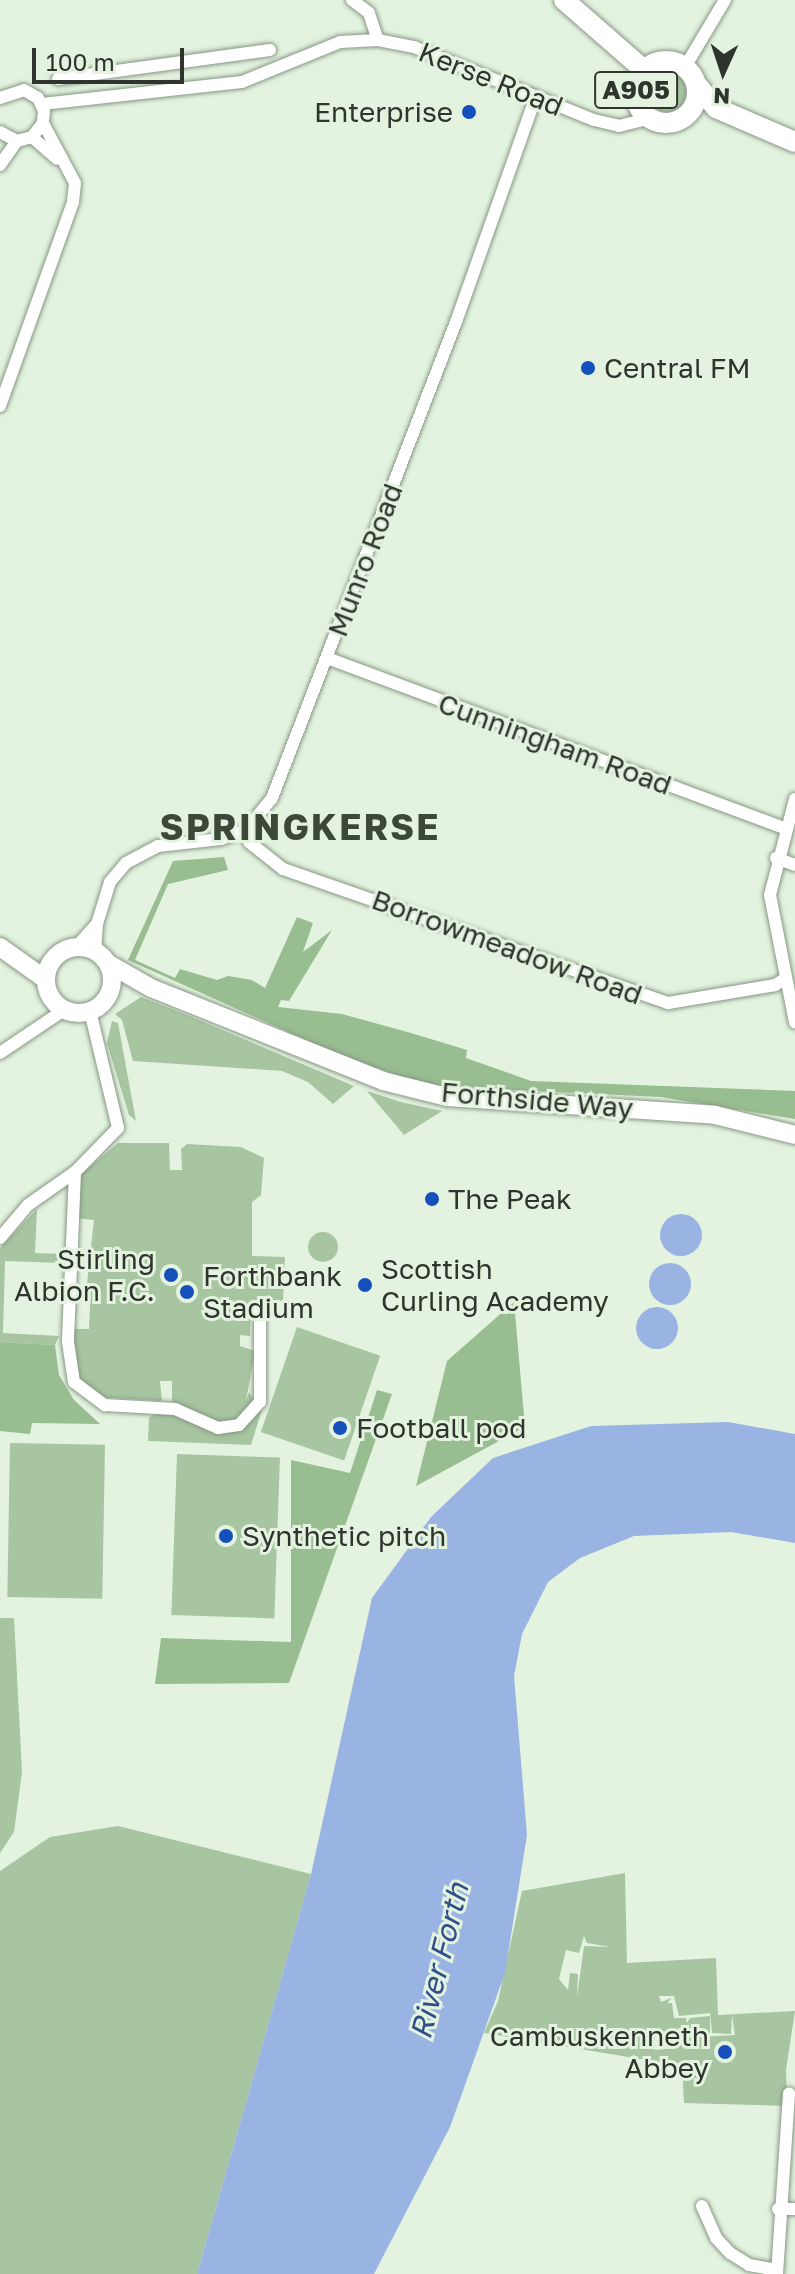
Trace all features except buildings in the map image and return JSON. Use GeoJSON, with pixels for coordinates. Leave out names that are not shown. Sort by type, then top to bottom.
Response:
{"type":"FeatureCollection","features":[{"type":"Feature","properties":{"kind":"main road","name":"A905"},"geometry":{"type":"LineString","coordinates":[[564,0],[644,70]]}},
{"type":"Feature","properties":{"kind":"main road","name":"A905"},"geometry":{"type":"LineString","coordinates":[[716,108],[669,123],[650,118],[635,96],[644,70],[659,62],[685,67],[716,108],[795,142]]}},
{"type":"Feature","properties":{"kind":"main road","name":"A905"},"geometry":{"type":"LineString","coordinates":[[686,116],[696,102],[697,85]]}},
{"type":"Feature","properties":{"kind":"street"},"geometry":{"type":"LineString","coordinates":[[352,0],[369,13],[378,40]]}},
{"type":"Feature","properties":{"kind":"street"},"geometry":{"type":"LineString","coordinates":[[685,67],[725,0]]}},
{"type":"Feature","properties":{"kind":"street","name":"Kerse Road"},"geometry":{"type":"LineString","coordinates":[[0,98],[24,90],[42,104],[226,85],[340,42],[378,40],[414,47],[535,99],[619,126],[650,118]]}},
{"type":"Feature","properties":{"kind":"street"},"geometry":{"type":"LineString","coordinates":[[58,79],[270,50]]}},
{"type":"Feature","properties":{"kind":"street"},"geometry":{"type":"LineString","coordinates":[[222,57],[226,85]]}},
{"type":"Feature","properties":{"kind":"street","name":"Munro Road"},"geometry":{"type":"LineString","coordinates":[[246,830],[272,798],[535,99]]}},
{"type":"Feature","properties":{"kind":"street"},"geometry":{"type":"LineString","coordinates":[[0,406],[73,202],[75,183],[60,161],[43,123],[42,104]]}},
{"type":"Feature","properties":{"kind":"street"},"geometry":{"type":"LineString","coordinates":[[1,138],[17,141],[32,137],[43,123]]}},
{"type":"Feature","properties":{"kind":"street"},"geometry":{"type":"LineString","coordinates":[[32,137],[60,161]]}},
{"type":"Feature","properties":{"kind":"street"},"geometry":{"type":"LineString","coordinates":[[0,165],[17,141]]}},
{"type":"Feature","properties":{"kind":"street","name":"Cunningham Road"},"geometry":{"type":"LineString","coordinates":[[327,658],[783,828]]}},
{"type":"Feature","properties":{"kind":"street"},"geometry":{"type":"LineString","coordinates":[[795,799],[783,828],[770,895],[795,1023]]}},
{"type":"Feature","properties":{"kind":"street"},"geometry":{"type":"LineString","coordinates":[[110,995],[94,953],[97,924],[110,882],[140,854],[246,830]]}},
{"type":"Feature","properties":{"kind":"street","name":"Borrowmeadow Road"},"geometry":{"type":"LineString","coordinates":[[246,830],[249,842],[283,869],[411,911],[553,968],[668,1003],[775,985],[786,978]]}},
{"type":"Feature","properties":{"kind":"street"},"geometry":{"type":"LineString","coordinates":[[776,858],[795,865]]}},
{"type":"Feature","properties":{"kind":"street"},"geometry":{"type":"LineString","coordinates":[[94,953],[97,924]]}},
{"type":"Feature","properties":{"kind":"street"},"geometry":{"type":"LineString","coordinates":[[45,979],[0,947],[53,958],[94,953]]}},
{"type":"Feature","properties":{"kind":"street","name":"Forthside Way"},"geometry":{"type":"LineString","coordinates":[[94,953],[151,988],[361,1073],[447,1097],[715,1115],[795,1135]]}},
{"type":"Feature","properties":{"kind":"street"},"geometry":{"type":"LineString","coordinates":[[53,958],[45,979],[51,999],[64,1010]]}},
{"type":"Feature","properties":{"kind":"street"},"geometry":{"type":"LineString","coordinates":[[0,1053],[64,1010],[90,1011],[110,995],[151,988]]}},
{"type":"Feature","properties":{"kind":"street"},"geometry":{"type":"LineString","coordinates":[[0,1238],[28,1205],[75,1172],[118,1128],[90,1011]]}},
{"type":"Feature","properties":{"kind":"street"},"geometry":{"type":"LineString","coordinates":[[75,1172],[69,1370],[94,1401],[175,1409],[218,1428],[248,1421],[260,1402],[260,1311]]}},
{"type":"Feature","properties":{"kind":"street"},"geometry":{"type":"LineString","coordinates":[[702,2206],[716,2238],[730,2253],[749,2265],[777,2272],[778,2209],[789,2093]]}},
{"type":"Feature","properties":{"kind":"street"},"geometry":{"type":"LineString","coordinates":[[778,2209],[795,2209]]}},
{"type":"Feature","properties":{"kind":"green space"},"geometry":{"type":"Polygon","coordinates":[[[668,70],[683,76],[689,91],[683,106],[668,112],[653,106],[647,91],[653,76],[668,70]]]}},
{"type":"Feature","properties":{"kind":"green space"},"geometry":{"type":"Polygon","coordinates":[[[224,857],[228,870],[168,884],[135,960],[175,978],[180,969],[217,980],[228,976],[252,980],[265,988],[297,917],[313,923],[303,952],[332,930],[289,1001],[281,1000],[278,1007],[342,1014],[411,1033],[467,1050],[466,1058],[531,1081],[795,1091],[795,1119],[661,1097],[429,1086],[344,1057],[128,960],[173,861],[224,857]]]}},
{"type":"Feature","properties":{"kind":"green space"},"geometry":{"type":"Polygon","coordinates":[[[141,997],[354,1086],[333,1104],[308,1082],[282,1071],[133,1061],[122,1020],[115,1014],[141,997]]]}},
{"type":"Feature","properties":{"kind":"green space"},"geometry":{"type":"Polygon","coordinates":[[[112,1021],[118,1023],[136,1121],[129,1115],[107,1043],[112,1021]]]}},
{"type":"Feature","properties":{"kind":"green space"},"geometry":{"type":"Polygon","coordinates":[[[367,1091],[401,1102],[442,1111],[404,1135],[367,1091]]]}},
{"type":"Feature","properties":{"kind":"green space","name":"Forthbank Stadium"},"geometry":{"type":"Polygon","coordinates":[[[118,1143],[169,1143],[170,1170],[182,1170],[181,1149],[187,1144],[241,1147],[264,1158],[261,1195],[252,1202],[252,1256],[285,1257],[283,1301],[251,1300],[250,1336],[240,1335],[240,1346],[255,1351],[246,1401],[249,1392],[254,1400],[237,1420],[218,1423],[181,1407],[172,1401],[172,1381],[160,1381],[162,1401],[99,1397],[78,1381],[70,1329],[89,1329],[91,1285],[87,1284],[94,1220],[75,1218],[80,1175],[118,1143]]]}},
{"type":"Feature","properties":{"kind":"green space"},"geometry":{"type":"Polygon","coordinates":[[[37,1209],[35,1253],[62,1254],[61,1263],[5,1261],[3,1333],[59,1336],[55,1345],[0,1342],[0,1248],[37,1209]]]}},
{"type":"Feature","properties":{"kind":"green space"},"geometry":{"type":"Polygon","coordinates":[[[323,1232],[333,1237],[338,1247],[333,1257],[323,1262],[313,1257],[308,1247],[313,1237],[323,1232]]]}},
{"type":"Feature","properties":{"kind":"green space"},"geometry":{"type":"Polygon","coordinates":[[[514,1302],[525,1427],[416,1486],[447,1361],[514,1302]]]}},
{"type":"Feature","properties":{"kind":"green space"},"geometry":{"type":"Polygon","coordinates":[[[297,1327],[380,1356],[344,1461],[261,1432],[297,1327]]]}},
{"type":"Feature","properties":{"kind":"green space"},"geometry":{"type":"Polygon","coordinates":[[[0,1342],[55,1345],[59,1375],[74,1400],[100,1424],[32,1423],[30,1434],[0,1431],[0,1342]]]}},
{"type":"Feature","properties":{"kind":"green space"},"geometry":{"type":"Polygon","coordinates":[[[377,1390],[392,1394],[289,1683],[155,1684],[161,1638],[291,1642],[291,1460],[350,1473],[377,1390]]]}},
{"type":"Feature","properties":{"kind":"green space"},"geometry":{"type":"Polygon","coordinates":[[[261,1399],[265,1400],[251,1445],[148,1441],[149,1418],[159,1411],[241,1426],[254,1418],[261,1399]]]}},
{"type":"Feature","properties":{"kind":"green space"},"geometry":{"type":"Polygon","coordinates":[[[10,1443],[105,1445],[102,1599],[7,1597],[10,1443]]]}},
{"type":"Feature","properties":{"kind":"green space","name":"Synthetic pitch"},"geometry":{"type":"Polygon","coordinates":[[[177,1454],[280,1458],[274,1618],[171,1615],[177,1454]]]}},
{"type":"Feature","properties":{"kind":"green space"},"geometry":{"type":"Polygon","coordinates":[[[0,1618],[14,1618],[22,1772],[14,1832],[0,1853],[0,1618]]]}},
{"type":"Feature","properties":{"kind":"green space"},"geometry":{"type":"Polygon","coordinates":[[[118,1826],[311,1874],[197,2274],[0,2274],[0,1871],[50,1837],[118,1826]]]}},
{"type":"Feature","properties":{"kind":"green space"},"geometry":{"type":"Polygon","coordinates":[[[625,1873],[627,1963],[716,1958],[718,2015],[795,2011],[786,2070],[787,2106],[684,2103],[682,2066],[484,2033],[498,2001],[522,1891],[625,1873]],[[584,1936],[579,1953],[566,1950],[559,1979],[568,1990],[570,1973],[578,1974],[577,1997],[584,1946],[611,1947],[587,1943],[584,1936]],[[659,1996],[661,2002],[672,1998],[667,2003],[672,2003],[674,2018],[686,2018],[687,2023],[690,2018],[710,2016],[710,2033],[682,2034],[675,2036],[675,2044],[658,2046],[657,2032],[643,2031],[655,2034],[655,2050],[678,2048],[681,2038],[735,2035],[732,2015],[731,2034],[712,2033],[710,2013],[679,2016],[674,1996],[659,1996]]]}},
{"type":"Feature","properties":{"kind":"water"},"geometry":{"type":"Polygon","coordinates":[[[681,1214],[696,1220],[702,1235],[696,1250],[681,1256],[666,1250],[660,1235],[666,1220],[681,1214]]]}},
{"type":"Feature","properties":{"kind":"water"},"geometry":{"type":"Polygon","coordinates":[[[670,1263],[685,1269],[691,1284],[685,1299],[670,1305],[655,1299],[649,1284],[655,1269],[670,1263]]]}},
{"type":"Feature","properties":{"kind":"water"},"geometry":{"type":"Polygon","coordinates":[[[657,1307],[672,1313],[678,1328],[672,1343],[657,1349],[642,1343],[636,1328],[642,1313],[657,1307]]]}},
{"type":"Feature","properties":{"kind":"water","name":"River Forth"},"geometry":{"type":"Polygon","coordinates":[[[728,1422],[795,1434],[795,1543],[731,1532],[634,1536],[580,1558],[548,1582],[522,1634],[514,1676],[527,1835],[505,1973],[450,2127],[374,2274],[197,2274],[311,1874],[372,1598],[431,1517],[493,1458],[591,1426],[728,1422]]]}},
{"type":"Feature","properties":{"kind":"place","name":"Enterprise"},"geometry":{"type":"Point","coordinates":[469,112]}},
{"type":"Feature","properties":{"kind":"place","name":"Central FM"},"geometry":{"type":"Point","coordinates":[588,368]}},
{"type":"Feature","properties":{"kind":"place","name":"The Peak"},"geometry":{"type":"Point","coordinates":[432,1199]}},
{"type":"Feature","properties":{"kind":"place","name":"Stirling Albion F.C."},"geometry":{"type":"Point","coordinates":[171,1275]}},
{"type":"Feature","properties":{"kind":"place","name":"Scottish Curling Academy"},"geometry":{"type":"Point","coordinates":[365,1285]}},
{"type":"Feature","properties":{"kind":"place","name":"Forthbank Stadium"},"geometry":{"type":"Point","coordinates":[187,1292]}},
{"type":"Feature","properties":{"kind":"place","name":"Football pod"},"geometry":{"type":"Point","coordinates":[340,1428]}},
{"type":"Feature","properties":{"kind":"place","name":"Synthetic pitch"},"geometry":{"type":"Point","coordinates":[226,1536]}},
{"type":"Feature","properties":{"kind":"place","name":"Cambuskenneth Abbey"},"geometry":{"type":"Point","coordinates":[725,2052]}},
{"type":"Feature","properties":{"kind":"district","name":"SPRINGKERSE"},"geometry":{"type":"Point","coordinates":[300,827]}}]}
